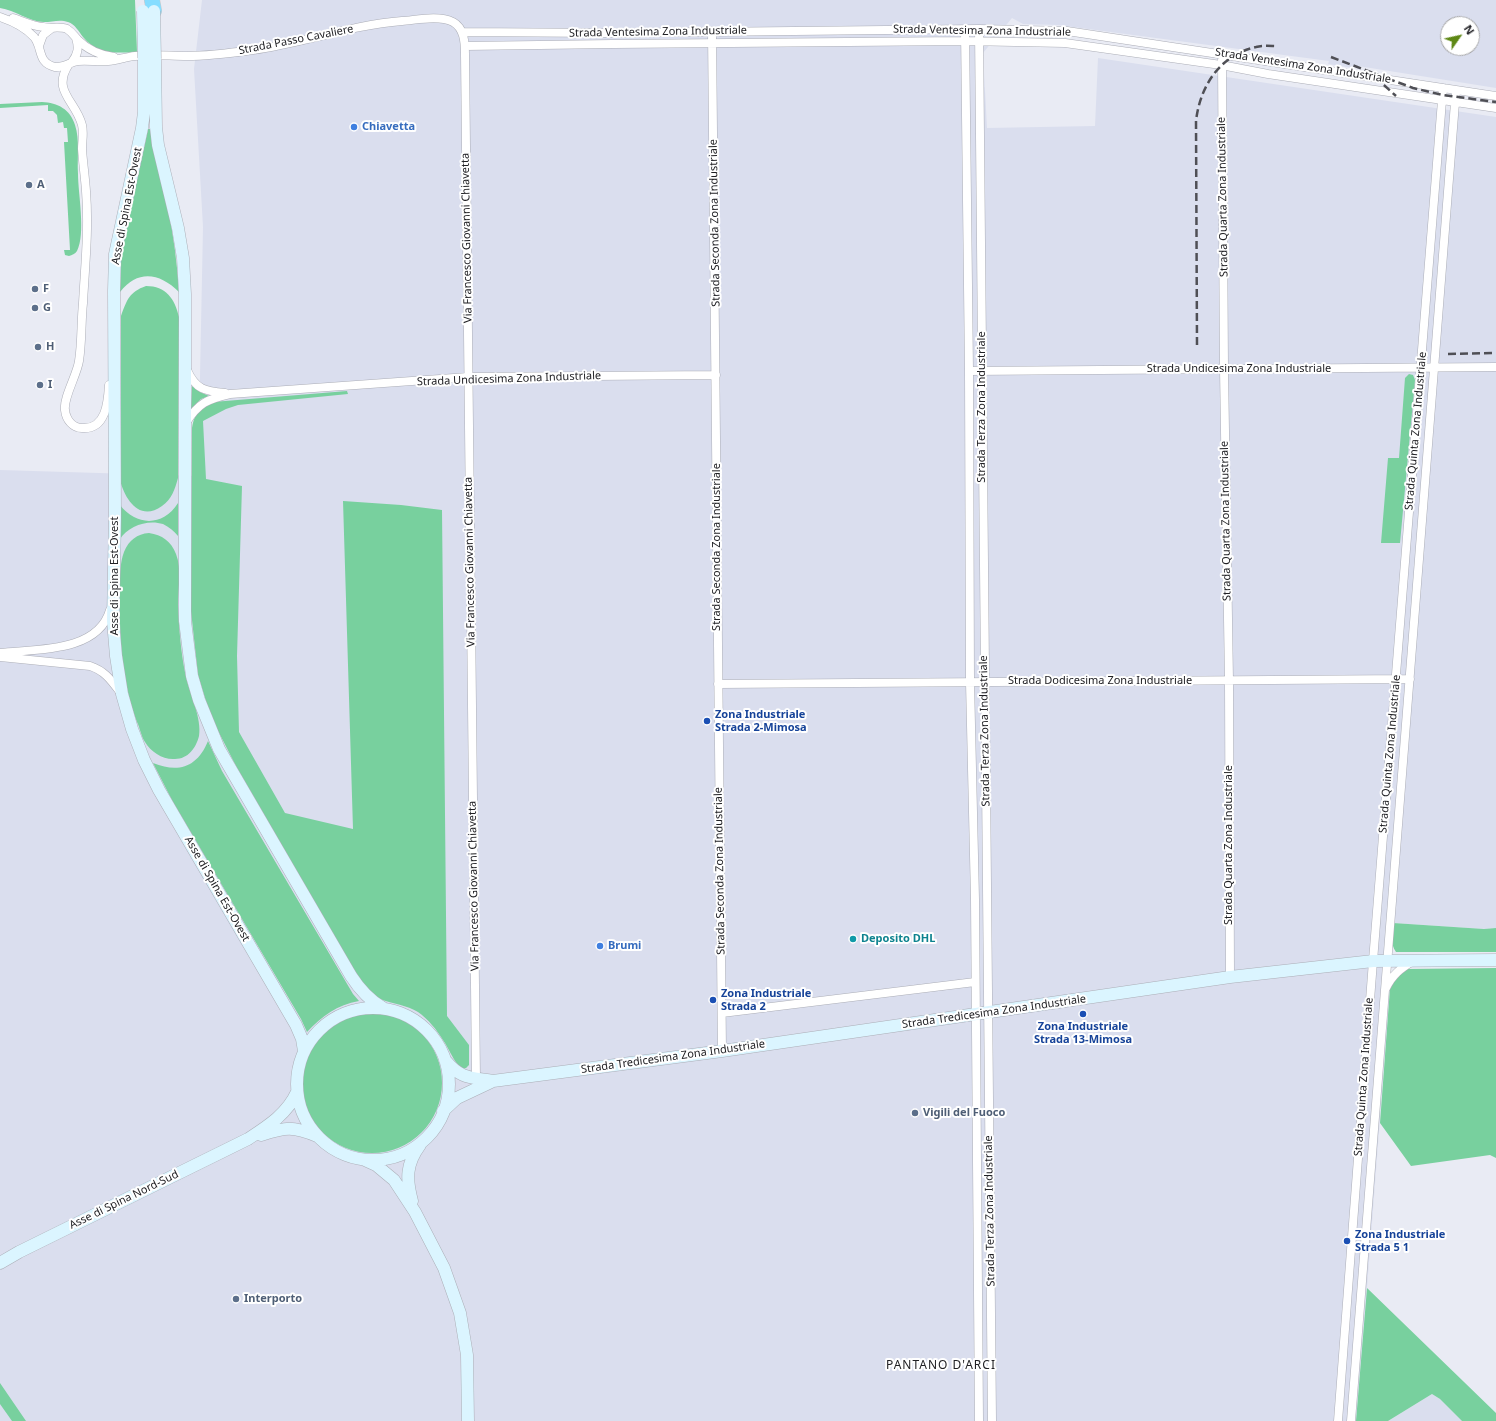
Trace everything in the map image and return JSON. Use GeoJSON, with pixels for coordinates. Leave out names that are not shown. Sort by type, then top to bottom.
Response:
{"type":"FeatureCollection","features":[{"type":"Feature","properties":{"kind":"main road"},"geometry":{"type":"LineString","coordinates":[[149,4],[149,59]]}},
{"type":"Feature","properties":{"kind":"main road","name":"Asse di Spina Est-Ovest"},"geometry":{"type":"LineString","coordinates":[[149,59],[142,128],[116,254],[114,323],[115,518],[113,592],[113,621],[116,656],[122,694],[132,729],[144,760],[159,790],[296,1025],[302,1039],[304,1051]]}},
{"type":"Feature","properties":{"kind":"main road","name":"Asse di Spina Est-Ovest"},"geometry":{"type":"LineString","coordinates":[[149,59],[158,145],[178,228],[183,258],[185,294],[185,621],[192,676],[199,700],[219,749],[351,976],[370,1001],[383,1008]]}},
{"type":"Feature","properties":{"kind":"main road","name":"Strada Tredicesima Zona Industriale"},"geometry":{"type":"LineString","coordinates":[[493,1081],[722,1051],[1230,977],[1386,960],[1496,960]]}},
{"type":"Feature","properties":{"kind":"main road"},"geometry":{"type":"LineString","coordinates":[[468,1421],[467,1354],[460,1313],[444,1268],[415,1212],[394,1180],[376,1165],[336,1150],[318,1136],[310,1126],[304,1116],[297,1092],[297,1074],[304,1051],[310,1041],[318,1031],[336,1017],[359,1009],[383,1008],[400,1013],[420,1025],[436,1042],[444,1058],[454,1070],[462,1075],[493,1081]]}},
{"type":"Feature","properties":{"kind":"main road"},"geometry":{"type":"LineString","coordinates":[[415,1212],[408,1185],[409,1170],[414,1153],[435,1127],[447,1100],[448,1082],[444,1058]]}},
{"type":"Feature","properties":{"kind":"main road"},"geometry":{"type":"LineString","coordinates":[[443,1111],[457,1098],[493,1081]]}},
{"type":"Feature","properties":{"kind":"main road"},"geometry":{"type":"LineString","coordinates":[[248,1139],[271,1124],[287,1109],[297,1092]]}},
{"type":"Feature","properties":{"kind":"main road"},"geometry":{"type":"LineString","coordinates":[[248,1139],[284,1128],[303,1130],[318,1136]]}},
{"type":"Feature","properties":{"kind":"main road","name":"Asse di Spina Nord-Sud"},"geometry":{"type":"LineString","coordinates":[[0,1263],[248,1139]]}},
{"type":"Feature","properties":{"kind":"main road"},"geometry":{"type":"LineString","coordinates":[[363,1159],[381,1159],[398,1155],[424,1140]]}},
{"type":"Feature","properties":{"kind":"street"},"geometry":{"type":"LineString","coordinates":[[0,16],[35,25],[66,29],[72,32],[78,44],[76,57],[64,72],[62,80],[67,97],[82,123],[87,206],[86,249],[79,361],[65,406],[67,417],[71,424],[76,427],[92,427],[102,420],[106,409],[109,385],[109,347],[114,323]]}},
{"type":"Feature","properties":{"kind":"street"},"geometry":{"type":"LineString","coordinates":[[0,16],[25,29],[35,38],[39,46],[40,54],[48,64],[58,67],[79,61],[108,61],[125,58]]}},
{"type":"Feature","properties":{"kind":"street","name":"Strada Passo Cavaliere"},"geometry":{"type":"LineString","coordinates":[[125,58],[159,55],[218,54],[255,50],[360,27],[390,22],[424,19],[444,19],[453,22],[463,32]]}},
{"type":"Feature","properties":{"kind":"street"},"geometry":{"type":"LineString","coordinates":[[39,46],[43,35],[52,28]]}},
{"type":"Feature","properties":{"kind":"street","name":"Strada Ventesima Zona Industriale"},"geometry":{"type":"LineString","coordinates":[[463,32],[608,33],[965,29],[1067,31],[1496,96]]}},
{"type":"Feature","properties":{"kind":"street","name":"Strada Terza Zona Industriale"},"geometry":{"type":"LineString","coordinates":[[965,29],[969,330],[970,682],[975,899],[979,1421]]}},
{"type":"Feature","properties":{"kind":"street","name":"Strada Terza Zona Industriale"},"geometry":{"type":"LineString","coordinates":[[979,29],[992,1421]]}},
{"type":"Feature","properties":{"kind":"street"},"geometry":{"type":"LineString","coordinates":[[852,30],[852,42]]}},
{"type":"Feature","properties":{"kind":"street"},"geometry":{"type":"LineString","coordinates":[[908,30],[908,42]]}},
{"type":"Feature","properties":{"kind":"street","name":"Strada Seconda Zona Industriale"},"geometry":{"type":"LineString","coordinates":[[712,31],[722,1051]]}},
{"type":"Feature","properties":{"kind":"street","name":"Via Francesco Giovanni Chiavetta"},"geometry":{"type":"LineString","coordinates":[[463,32],[465,46],[476,1078]]}},
{"type":"Feature","properties":{"kind":"street"},"geometry":{"type":"LineString","coordinates":[[76,38],[91,50],[105,56],[125,58]]}},
{"type":"Feature","properties":{"kind":"street","name":"Strada Ventesima Zona Industriale"},"geometry":{"type":"LineString","coordinates":[[465,46],[966,41],[1064,43],[1221,65],[1268,74],[1496,108]]}},
{"type":"Feature","properties":{"kind":"street"},"geometry":{"type":"LineString","coordinates":[[1129,53],[1130,41]]}},
{"type":"Feature","properties":{"kind":"street","name":"Strada Quarta Zona Industriale"},"geometry":{"type":"LineString","coordinates":[[1223,54],[1221,65],[1229,681],[1230,977]]}},
{"type":"Feature","properties":{"kind":"street"},"geometry":{"type":"LineString","coordinates":[[1268,74],[1270,62]]}},
{"type":"Feature","properties":{"kind":"street"},"geometry":{"type":"LineString","coordinates":[[1294,78],[1296,65]]}},
{"type":"Feature","properties":{"kind":"street"},"geometry":{"type":"LineString","coordinates":[[966,78],[979,78]]}},
{"type":"Feature","properties":{"kind":"street","name":"Strada Quinta Zona Industriale"},"geometry":{"type":"LineString","coordinates":[[1338,1421],[1373,961],[1443,88]]}},
{"type":"Feature","properties":{"kind":"street","name":"Strada Quinta Zona Industriale"},"geometry":{"type":"LineString","coordinates":[[1351,1421],[1385,992],[1386,960],[1410,679],[1456,90]]}},
{"type":"Feature","properties":{"kind":"street"},"geometry":{"type":"LineString","coordinates":[[967,150],[979,150]]}},
{"type":"Feature","properties":{"kind":"street"},"geometry":{"type":"LineString","coordinates":[[1433,221],[1445,222]]}},
{"type":"Feature","properties":{"kind":"street"},"geometry":{"type":"LineString","coordinates":[[969,330],[982,330]]}},
{"type":"Feature","properties":{"kind":"street"},"geometry":{"type":"LineString","coordinates":[[184,364],[191,378],[201,389],[230,394]]}},
{"type":"Feature","properties":{"kind":"street","name":"Strada Undicesima Zona Industriale"},"geometry":{"type":"LineString","coordinates":[[969,371],[1496,367]]}},
{"type":"Feature","properties":{"kind":"street","name":"Strada Undicesima Zona Industriale"},"geometry":{"type":"LineString","coordinates":[[230,394],[468,377],[716,375]]}},
{"type":"Feature","properties":{"kind":"street"},"geometry":{"type":"LineString","coordinates":[[185,426],[190,416],[205,402],[230,394]]}},
{"type":"Feature","properties":{"kind":"street"},"geometry":{"type":"LineString","coordinates":[[970,542],[983,542]]}},
{"type":"Feature","properties":{"kind":"street"},"geometry":{"type":"LineString","coordinates":[[0,653],[49,650],[65,646],[91,636],[105,623],[110,610],[113,592]]}},
{"type":"Feature","properties":{"kind":"street"},"geometry":{"type":"LineString","coordinates":[[1400,627],[1414,628]]}},
{"type":"Feature","properties":{"kind":"street"},"geometry":{"type":"LineString","coordinates":[[0,657],[97,668],[108,675],[122,694]]}},
{"type":"Feature","properties":{"kind":"street","name":"Strada Dodicesima Zona Industriale"},"geometry":{"type":"LineString","coordinates":[[718,684],[1410,679]]}},
{"type":"Feature","properties":{"kind":"street"},"geometry":{"type":"LineString","coordinates":[[975,899],[988,900]]}},
{"type":"Feature","properties":{"kind":"street"},"geometry":{"type":"LineString","coordinates":[[1385,992],[1392,976],[1403,967],[1416,960]]}},
{"type":"Feature","properties":{"kind":"street"},"geometry":{"type":"LineString","coordinates":[[722,1013],[976,982]]}},
{"type":"Feature","properties":{"kind":"street"},"geometry":{"type":"LineString","coordinates":[[978,1313],[991,1314]]}},
{"type":"Feature","properties":{"kind":"shaded area"},"geometry":{"type":"Polygon","coordinates":[[[202,0],[1496,0],[1496,88],[1358,66],[1353,68],[1328,64],[1329,61],[1058,25],[1023,24],[1012,18],[983,53],[987,128],[1095,126],[1098,58],[1496,117],[1496,928],[1484,929],[1393,923],[1390,988],[1356,1421],[0,1421],[0,470],[198,476],[203,227],[194,69],[202,0]]]}},
{"type":"Feature","properties":{"kind":"shaded area"},"geometry":{"type":"Polygon","coordinates":[[[1432,1394],[1440,1399],[1462,1421],[1388,1421],[1432,1394]]]}},
{"type":"Feature","properties":{"kind":"green space"},"geometry":{"type":"Polygon","coordinates":[[[0,0],[135,0],[137,52],[122,53],[101,50],[89,43],[75,26],[70,23],[65,21],[44,22],[33,20],[0,8],[0,0]]]}},
{"type":"Feature","properties":{"kind":"green space"},"geometry":{"type":"Polygon","coordinates":[[[42,102],[58,105],[67,111],[73,119],[77,131],[81,234],[80,244],[77,251],[69,256],[65,255],[64,250],[70,250],[64,142],[68,142],[67,128],[64,128],[63,122],[58,123],[57,115],[53,111],[48,111],[48,105],[0,108],[0,104],[42,102]]]}},
{"type":"Feature","properties":{"kind":"green space"},"geometry":{"type":"Polygon","coordinates":[[[148,129],[151,129],[168,210],[175,250],[179,292],[164,281],[149,276],[134,280],[120,292],[121,255],[148,129]]]}},
{"type":"Feature","properties":{"kind":"green space"},"geometry":{"type":"Polygon","coordinates":[[[146,286],[159,288],[164,291],[172,299],[179,317],[178,478],[171,497],[162,506],[147,512],[140,510],[130,501],[122,488],[119,475],[121,316],[129,297],[140,288],[146,286]]]}},
{"type":"Feature","properties":{"kind":"green space"},"geometry":{"type":"Polygon","coordinates":[[[1409,374],[1413,375],[1415,380],[1400,543],[1381,543],[1388,458],[1399,458],[1405,378],[1409,374]]]}},
{"type":"Feature","properties":{"kind":"green space"},"geometry":{"type":"Polygon","coordinates":[[[192,386],[209,396],[201,399],[191,409],[192,386]]]}},
{"type":"Feature","properties":{"kind":"green space"},"geometry":{"type":"Polygon","coordinates":[[[347,391],[348,394],[238,405],[226,409],[203,421],[206,479],[242,486],[237,656],[239,732],[285,813],[353,829],[343,501],[401,505],[442,510],[447,1016],[469,1045],[469,1065],[462,1069],[454,1059],[438,1032],[425,1018],[418,1012],[409,1008],[380,999],[368,990],[358,977],[236,766],[212,719],[198,675],[191,611],[192,428],[197,414],[201,409],[213,402],[347,391]]]}},
{"type":"Feature","properties":{"kind":"green space"},"geometry":{"type":"Polygon","coordinates":[[[178,503],[178,536],[163,524],[151,522],[133,527],[120,539],[120,505],[126,512],[134,517],[149,521],[157,520],[165,516],[172,511],[178,503]]]}},
{"type":"Feature","properties":{"kind":"green space"},"geometry":{"type":"Polygon","coordinates":[[[149,533],[158,535],[169,542],[174,549],[179,566],[178,605],[182,650],[186,677],[199,722],[199,736],[194,749],[188,755],[180,759],[162,757],[154,752],[145,742],[127,690],[124,673],[120,622],[120,569],[124,552],[131,541],[137,536],[149,533]]]}},
{"type":"Feature","properties":{"kind":"green space"},"geometry":{"type":"Polygon","coordinates":[[[208,741],[222,771],[353,994],[359,1001],[344,1005],[330,1012],[307,1032],[301,1019],[173,802],[153,763],[171,768],[186,766],[198,757],[204,750],[208,741]]]}},
{"type":"Feature","properties":{"kind":"green space"},"geometry":{"type":"Polygon","coordinates":[[[1393,923],[1484,929],[1496,928],[1496,952],[1396,952],[1392,942],[1393,923]]]}},
{"type":"Feature","properties":{"kind":"green space"},"geometry":{"type":"Polygon","coordinates":[[[1496,968],[1496,1158],[1490,1155],[1411,1166],[1380,1123],[1390,988],[1395,979],[1407,969],[1496,968]]]}},
{"type":"Feature","properties":{"kind":"green space"},"geometry":{"type":"Polygon","coordinates":[[[372,1013],[392,1016],[405,1021],[426,1039],[434,1050],[439,1063],[442,1083],[439,1103],[434,1116],[416,1137],[405,1145],[392,1150],[372,1153],[352,1150],[339,1145],[318,1127],[310,1116],[305,1103],[302,1083],[305,1063],[310,1050],[328,1029],[339,1021],[352,1016],[372,1013]]]}},
{"type":"Feature","properties":{"kind":"green space"},"geometry":{"type":"Polygon","coordinates":[[[1367,1288],[1496,1413],[1496,1421],[1462,1421],[1440,1399],[1432,1394],[1388,1421],[1356,1421],[1367,1288]]]}},
{"type":"Feature","properties":{"kind":"green space"},"geometry":{"type":"Polygon","coordinates":[[[0,1383],[26,1421],[12,1421],[0,1404],[0,1383]]]}},
{"type":"Feature","properties":{"kind":"railway"},"geometry":{"type":"LineString","coordinates":[[1197,345],[1196,121],[1198,108],[1207,84],[1222,65],[1232,57],[1243,51],[1256,47],[1278,46]]}},
{"type":"Feature","properties":{"kind":"railway"},"geometry":{"type":"LineString","coordinates":[[1331,57],[1413,88],[1443,95],[1496,102]]}},
{"type":"Feature","properties":{"kind":"railway"},"geometry":{"type":"LineString","coordinates":[[1375,77],[1396,96]]}},
{"type":"Feature","properties":{"kind":"railway"},"geometry":{"type":"LineString","coordinates":[[1448,354],[1496,353]]}},
{"type":"Feature","properties":{"kind":"place","name":"Chiavetta"},"geometry":{"type":"Point","coordinates":[354,127]}},
{"type":"Feature","properties":{"kind":"place","name":"A"},"geometry":{"type":"Point","coordinates":[29,185]}},
{"type":"Feature","properties":{"kind":"place","name":"F"},"geometry":{"type":"Point","coordinates":[35,289]}},
{"type":"Feature","properties":{"kind":"place","name":"G"},"geometry":{"type":"Point","coordinates":[35,308]}},
{"type":"Feature","properties":{"kind":"place","name":"H"},"geometry":{"type":"Point","coordinates":[38,347]}},
{"type":"Feature","properties":{"kind":"place","name":"I"},"geometry":{"type":"Point","coordinates":[40,385]}},
{"type":"Feature","properties":{"kind":"place","name":"Zona Industriale Strada 2-Mimosa"},"geometry":{"type":"Point","coordinates":[707,721]}},
{"type":"Feature","properties":{"kind":"place","name":"Deposito DHL"},"geometry":{"type":"Point","coordinates":[853,939]}},
{"type":"Feature","properties":{"kind":"place","name":"Brumi"},"geometry":{"type":"Point","coordinates":[600,946]}},
{"type":"Feature","properties":{"kind":"place","name":"Zona Industriale Strada 2"},"geometry":{"type":"Point","coordinates":[713,1000]}},
{"type":"Feature","properties":{"kind":"place","name":"Zona Industriale Strada 13-Mimosa"},"geometry":{"type":"Point","coordinates":[1083,1014]}},
{"type":"Feature","properties":{"kind":"place","name":"Vigili del Fuoco"},"geometry":{"type":"Point","coordinates":[915,1113]}},
{"type":"Feature","properties":{"kind":"place","name":"Zona Industriale Strada 5 1"},"geometry":{"type":"Point","coordinates":[1347,1241]}},
{"type":"Feature","properties":{"kind":"place","name":"Interporto"},"geometry":{"type":"Point","coordinates":[236,1299]}},
{"type":"Feature","properties":{"kind":"district","name":"PANTANO D'ARCI"},"geometry":{"type":"Point","coordinates":[941,1366]}}]}
